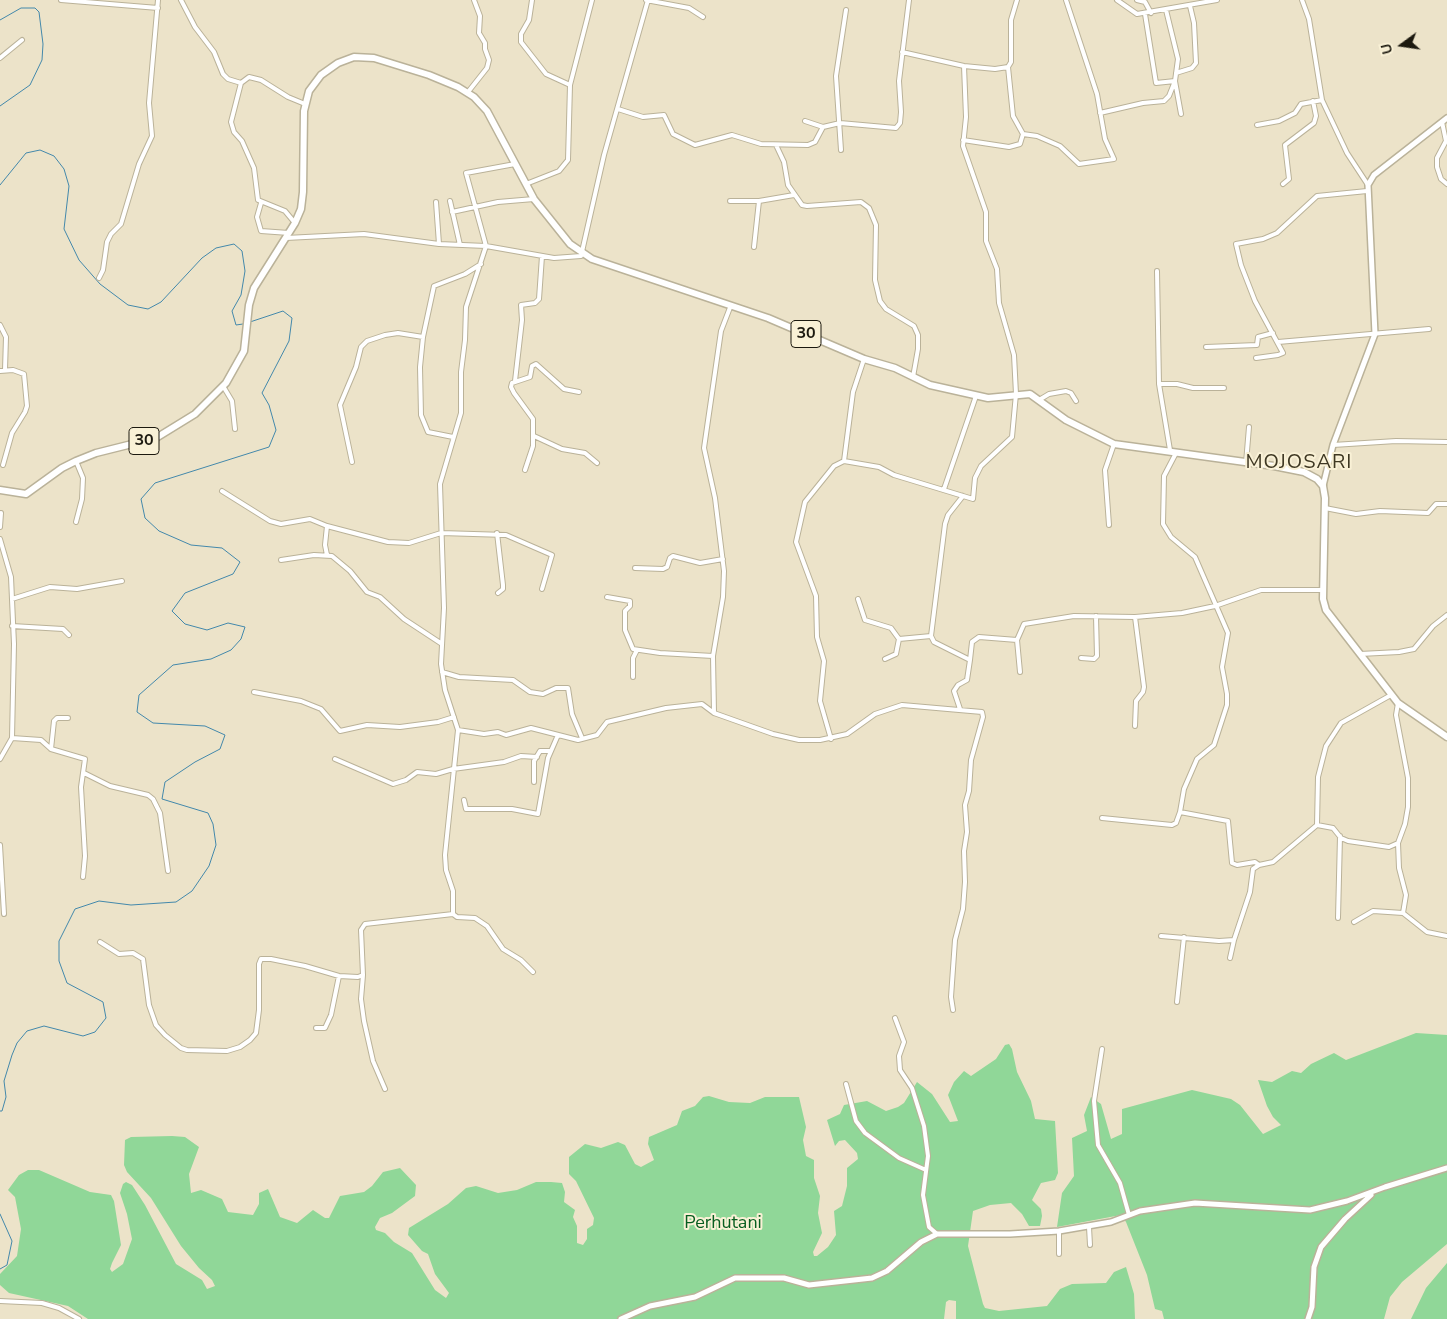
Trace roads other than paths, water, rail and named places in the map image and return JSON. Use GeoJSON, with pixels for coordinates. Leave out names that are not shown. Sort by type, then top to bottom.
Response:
{"type":"FeatureCollection","features":[{"type":"Feature","properties":{"kind":"highway","name":"30"},"geometry":{"type":"LineString","coordinates":[[0,490],[26,494],[62,468],[76,461],[96,453],[156,438],[195,414],[223,386],[244,351],[248,312],[255,284],[295,223],[303,198],[305,104],[309,91],[321,75],[342,61],[360,56],[393,63],[468,92],[486,112],[534,200],[570,244],[583,254],[618,268],[788,325],[864,359],[895,368],[930,385],[976,396],[999,398],[1016,394],[1030,394],[1073,424],[1114,444],[1178,451],[1304,472],[1317,479],[1323,486]]}},
{"type":"Feature","properties":{"kind":"highway"},"geometry":{"type":"LineString","coordinates":[[1323,486],[1325,508],[1323,590],[1326,610],[1358,654],[1398,703],[1447,736]]}},
{"type":"Feature","properties":{"kind":"street"},"geometry":{"type":"LineString","coordinates":[[61,0],[158,8]]}},
{"type":"Feature","properties":{"kind":"street"},"geometry":{"type":"LineString","coordinates":[[99,278],[103,270],[107,242],[120,224],[139,164],[152,136],[149,103],[158,0]]}},
{"type":"Feature","properties":{"kind":"street"},"geometry":{"type":"LineString","coordinates":[[181,0],[195,26],[214,52],[223,74],[228,79],[241,83]]}},
{"type":"Feature","properties":{"kind":"street"},"geometry":{"type":"LineString","coordinates":[[532,0],[529,20],[521,34],[521,42],[546,74],[570,85]]}},
{"type":"Feature","properties":{"kind":"street"},"geometry":{"type":"LineString","coordinates":[[526,184],[560,171],[567,164],[569,156],[570,85],[592,0]]}},
{"type":"Feature","properties":{"kind":"street"},"geometry":{"type":"LineString","coordinates":[[261,203],[257,217],[261,231],[288,235],[364,234],[438,244],[486,246],[560,259],[577,257],[583,254],[604,156],[647,0],[689,8],[703,17]]}},
{"type":"Feature","properties":{"kind":"street"},"geometry":{"type":"LineString","coordinates":[[805,121],[824,127],[840,122],[860,123],[889,129],[899,126],[901,112],[899,81],[909,0]]}},
{"type":"Feature","properties":{"kind":"street"},"geometry":{"type":"LineString","coordinates":[[962,140],[1013,147],[1020,144],[1023,134],[1013,116],[1008,67],[1010,62],[1011,20],[1017,0]]}},
{"type":"Feature","properties":{"kind":"street"},"geometry":{"type":"LineString","coordinates":[[1023,134],[1037,136],[1060,146],[1079,164],[1112,160],[1114,157],[1105,139],[1097,94],[1066,0]]}},
{"type":"Feature","properties":{"kind":"street"},"geometry":{"type":"LineString","coordinates":[[1117,0],[1135,14],[1151,13],[1217,0]]}},
{"type":"Feature","properties":{"kind":"street"},"geometry":{"type":"LineString","coordinates":[[1138,0],[1145,2],[1151,13]]}},
{"type":"Feature","properties":{"kind":"street"},"geometry":{"type":"LineString","coordinates":[[1302,0],[1309,20],[1322,100],[1347,153],[1367,188],[1375,334],[1333,445],[1323,486]]}},
{"type":"Feature","properties":{"kind":"street"},"geometry":{"type":"LineString","coordinates":[[468,92],[486,68],[489,60],[485,43],[479,33],[480,16],[475,1]]}},
{"type":"Feature","properties":{"kind":"street"},"geometry":{"type":"LineString","coordinates":[[1176,73],[1192,68],[1196,64],[1194,23],[1190,6]]}},
{"type":"Feature","properties":{"kind":"street"},"geometry":{"type":"LineString","coordinates":[[841,150],[836,69],[846,10]]}},
{"type":"Feature","properties":{"kind":"street"},"geometry":{"type":"LineString","coordinates":[[1100,113],[1143,103],[1164,101],[1169,96],[1175,81],[1178,59],[1166,10]]}},
{"type":"Feature","properties":{"kind":"street"},"geometry":{"type":"LineString","coordinates":[[1145,14],[1155,81],[1159,84],[1175,81]]}},
{"type":"Feature","properties":{"kind":"street"},"geometry":{"type":"LineString","coordinates":[[0,58],[22,40]]}},
{"type":"Feature","properties":{"kind":"street"},"geometry":{"type":"LineString","coordinates":[[902,52],[964,66],[995,69],[1008,67]]}},
{"type":"Feature","properties":{"kind":"street"},"geometry":{"type":"LineString","coordinates":[[831,739],[820,701],[824,661],[817,637],[816,596],[796,542],[805,502],[834,466],[844,461],[874,466],[894,475],[973,499],[975,478],[980,466],[1012,437],[1016,394],[1014,355],[1000,303],[997,269],[986,241],[986,212],[964,151],[962,140],[966,117],[964,66]]}},
{"type":"Feature","properties":{"kind":"street"},"geometry":{"type":"LineString","coordinates":[[295,223],[285,211],[261,203],[256,196],[254,168],[232,124],[231,116],[241,83],[249,78],[261,80],[288,97],[305,104]]}},
{"type":"Feature","properties":{"kind":"street"},"geometry":{"type":"LineString","coordinates":[[1175,81],[1181,114]]}},
{"type":"Feature","properties":{"kind":"street"},"geometry":{"type":"LineString","coordinates":[[1257,125],[1279,121],[1295,112],[1301,104],[1322,100]]}},
{"type":"Feature","properties":{"kind":"street"},"geometry":{"type":"LineString","coordinates":[[1283,184],[1289,179],[1285,145],[1314,123],[1316,116],[1313,101]]}},
{"type":"Feature","properties":{"kind":"street"},"geometry":{"type":"LineString","coordinates":[[618,108],[642,117],[664,115],[673,134],[695,145],[732,135],[762,144],[812,144],[824,127]]}},
{"type":"Feature","properties":{"kind":"street"},"geometry":{"type":"LineString","coordinates":[[1367,188],[1374,175],[1445,120]]}},
{"type":"Feature","properties":{"kind":"street"},"geometry":{"type":"LineString","coordinates":[[1445,120],[1446,141],[1437,158],[1437,167],[1441,179],[1447,184]]}},
{"type":"Feature","properties":{"kind":"street"},"geometry":{"type":"LineString","coordinates":[[776,145],[783,157],[788,185],[802,205],[861,202],[867,205],[876,225],[875,280],[880,301],[886,309],[914,326],[918,335],[918,348],[913,377]]}},
{"type":"Feature","properties":{"kind":"street"},"geometry":{"type":"LineString","coordinates":[[453,914],[453,891],[446,870],[445,855],[458,730],[442,672],[444,608],[440,484],[461,413],[461,372],[466,340],[465,312],[486,246],[466,171],[515,164]]}},
{"type":"Feature","properties":{"kind":"street"},"geometry":{"type":"LineString","coordinates":[[1256,358],[1282,354],[1278,342],[1255,301],[1240,265],[1236,244],[1277,233],[1317,196],[1367,188]]}},
{"type":"Feature","properties":{"kind":"street"},"geometry":{"type":"LineString","coordinates":[[730,201],[759,201],[794,195]]}},
{"type":"Feature","properties":{"kind":"street"},"geometry":{"type":"LineString","coordinates":[[452,212],[506,201],[534,200]]}},
{"type":"Feature","properties":{"kind":"street"},"geometry":{"type":"LineString","coordinates":[[754,247],[759,201]]}},
{"type":"Feature","properties":{"kind":"street"},"geometry":{"type":"LineString","coordinates":[[436,202],[438,244]]}},
{"type":"Feature","properties":{"kind":"street"},"geometry":{"type":"LineString","coordinates":[[450,202],[460,245]]}},
{"type":"Feature","properties":{"kind":"street"},"geometry":{"type":"LineString","coordinates":[[515,381],[522,305],[539,299],[542,256]]}},
{"type":"Feature","properties":{"kind":"street"},"geometry":{"type":"LineString","coordinates":[[453,437],[428,432],[421,415],[420,367],[423,337],[434,286],[466,274],[481,264]]}},
{"type":"Feature","properties":{"kind":"street"},"geometry":{"type":"LineString","coordinates":[[1157,271],[1159,384],[1170,450]]}},
{"type":"Feature","properties":{"kind":"street"},"geometry":{"type":"LineString","coordinates":[[714,713],[713,656],[724,597],[723,559],[715,498],[704,448],[721,331],[731,305]]}},
{"type":"Feature","properties":{"kind":"street"},"geometry":{"type":"LineString","coordinates":[[0,324],[6,337],[3,370],[24,374],[26,406],[25,412],[12,433],[3,465]]}},
{"type":"Feature","properties":{"kind":"street"},"geometry":{"type":"LineString","coordinates":[[1278,342],[1429,330]]}},
{"type":"Feature","properties":{"kind":"street"},"geometry":{"type":"LineString","coordinates":[[1206,347],[1257,345],[1258,337],[1272,333]]}},
{"type":"Feature","properties":{"kind":"street"},"geometry":{"type":"LineString","coordinates":[[352,462],[340,405],[356,367],[361,347],[367,342],[386,335],[398,334],[423,337]]}},
{"type":"Feature","properties":{"kind":"street"},"geometry":{"type":"LineString","coordinates":[[844,461],[853,392],[864,359]]}},
{"type":"Feature","properties":{"kind":"street"},"geometry":{"type":"LineString","coordinates":[[525,470],[532,452],[534,436],[531,415],[512,390],[511,385],[515,381],[530,377],[532,366],[536,364],[564,389],[579,392]]}},
{"type":"Feature","properties":{"kind":"street"},"geometry":{"type":"LineString","coordinates":[[1159,384],[1177,384],[1193,388],[1224,388]]}},
{"type":"Feature","properties":{"kind":"street"},"geometry":{"type":"LineString","coordinates":[[223,386],[232,401],[235,429]]}},
{"type":"Feature","properties":{"kind":"street"},"geometry":{"type":"LineString","coordinates":[[1039,400],[1045,396],[1066,390],[1072,393],[1076,401]]}},
{"type":"Feature","properties":{"kind":"street"},"geometry":{"type":"LineString","coordinates":[[944,489],[976,396]]}},
{"type":"Feature","properties":{"kind":"street"},"geometry":{"type":"LineString","coordinates":[[1246,462],[1249,427]]}},
{"type":"Feature","properties":{"kind":"street"},"geometry":{"type":"LineString","coordinates":[[534,436],[562,449],[585,453],[597,463]]}},
{"type":"Feature","properties":{"kind":"street"},"geometry":{"type":"LineString","coordinates":[[1333,445],[1396,441],[1447,442]]}},
{"type":"Feature","properties":{"kind":"street"},"geometry":{"type":"LineString","coordinates":[[1109,525],[1105,470],[1114,444]]}},
{"type":"Feature","properties":{"kind":"street"},"geometry":{"type":"LineString","coordinates":[[1102,818],[1169,825],[1176,822],[1180,812],[1184,789],[1198,759],[1214,745],[1227,705],[1222,666],[1228,630],[1215,606],[1195,557],[1171,537],[1163,524],[1164,476],[1178,451]]}},
{"type":"Feature","properties":{"kind":"street"},"geometry":{"type":"LineString","coordinates":[[76,461],[82,473],[83,485],[76,522]]}},
{"type":"Feature","properties":{"kind":"street"},"geometry":{"type":"LineString","coordinates":[[222,491],[270,520],[284,525],[306,519],[388,542],[401,543],[441,533],[497,533],[506,535],[552,555],[542,590]]}},
{"type":"Feature","properties":{"kind":"street"},"geometry":{"type":"LineString","coordinates":[[963,496],[948,515],[944,524],[931,636],[934,642],[970,660]]}},
{"type":"Feature","properties":{"kind":"street"},"geometry":{"type":"LineString","coordinates":[[1325,508],[1356,514],[1380,511],[1428,513],[1436,504],[1447,504]]}},
{"type":"Feature","properties":{"kind":"street"},"geometry":{"type":"LineString","coordinates":[[0,528],[1,513]]}},
{"type":"Feature","properties":{"kind":"street"},"geometry":{"type":"LineString","coordinates":[[327,526],[325,545],[328,555]]}},
{"type":"Feature","properties":{"kind":"street"},"geometry":{"type":"LineString","coordinates":[[497,533],[503,585],[503,589],[498,593]]}},
{"type":"Feature","properties":{"kind":"street"},"geometry":{"type":"LineString","coordinates":[[0,539],[10,570],[12,599],[12,738],[0,759]]}},
{"type":"Feature","properties":{"kind":"street"},"geometry":{"type":"LineString","coordinates":[[281,560],[328,555],[337,559],[350,571],[366,592],[380,597],[404,619],[442,644]]}},
{"type":"Feature","properties":{"kind":"street"},"geometry":{"type":"LineString","coordinates":[[635,568],[663,569],[667,567],[670,558],[673,556],[700,563],[723,559]]}},
{"type":"Feature","properties":{"kind":"street"},"geometry":{"type":"LineString","coordinates":[[12,599],[50,587],[77,589],[122,581]]}},
{"type":"Feature","properties":{"kind":"street"},"geometry":{"type":"LineString","coordinates":[[1020,672],[1017,640],[1024,624],[1069,617],[1135,617],[1182,613],[1215,606],[1261,590],[1323,590]]}},
{"type":"Feature","properties":{"kind":"street"},"geometry":{"type":"LineString","coordinates":[[607,597],[630,601],[630,606],[624,611],[625,630],[632,648],[713,656]]}},
{"type":"Feature","properties":{"kind":"street"},"geometry":{"type":"LineString","coordinates":[[858,599],[865,620],[891,628],[899,638],[896,654],[885,659]]}},
{"type":"Feature","properties":{"kind":"street"},"geometry":{"type":"LineString","coordinates":[[1358,654],[1414,649],[1433,626],[1447,615]]}},
{"type":"Feature","properties":{"kind":"street"},"geometry":{"type":"LineString","coordinates":[[1081,658],[1094,659],[1097,656],[1096,616]]}},
{"type":"Feature","properties":{"kind":"street"},"geometry":{"type":"LineString","coordinates":[[1135,617],[1144,687],[1136,702],[1135,726]]}},
{"type":"Feature","properties":{"kind":"street"},"geometry":{"type":"LineString","coordinates":[[12,626],[63,629],[69,634]]}},
{"type":"Feature","properties":{"kind":"street"},"geometry":{"type":"LineString","coordinates":[[899,638],[931,636]]}},
{"type":"Feature","properties":{"kind":"street"},"geometry":{"type":"LineString","coordinates":[[960,709],[954,691],[958,685],[967,680],[972,642],[979,637],[1017,640]]}},
{"type":"Feature","properties":{"kind":"street"},"geometry":{"type":"LineString","coordinates":[[633,677],[633,658],[637,650]]}},
{"type":"Feature","properties":{"kind":"street"},"geometry":{"type":"LineString","coordinates":[[442,672],[459,677],[515,680],[530,692],[543,694],[556,688],[568,688],[572,714],[582,738]]}},
{"type":"Feature","properties":{"kind":"street"},"geometry":{"type":"LineString","coordinates":[[254,692],[301,702],[321,709],[340,731],[366,725],[400,727],[438,722],[454,717]]}},
{"type":"Feature","properties":{"kind":"street"},"geometry":{"type":"LineString","coordinates":[[1318,825],[1318,777],[1326,746],[1340,723],[1391,695]]}},
{"type":"Feature","properties":{"kind":"street"},"geometry":{"type":"LineString","coordinates":[[1398,703],[1396,715],[1408,778],[1407,818],[1398,843],[1399,868],[1406,895],[1403,913]]}},
{"type":"Feature","properties":{"kind":"street"},"geometry":{"type":"LineString","coordinates":[[458,730],[484,734],[498,732],[506,735],[530,728],[575,740],[597,735],[607,722],[666,708],[702,704],[714,713],[741,724],[791,738],[831,739],[852,732],[875,714],[902,705],[933,709],[980,710],[983,717],[971,760],[969,792],[965,805],[968,832],[964,852],[965,882],[963,909],[955,940],[952,990],[953,1010]]}},
{"type":"Feature","properties":{"kind":"street"},"geometry":{"type":"LineString","coordinates":[[51,749],[54,721],[57,718],[68,718]]}},
{"type":"Feature","properties":{"kind":"street"},"geometry":{"type":"LineString","coordinates":[[464,800],[466,809],[512,809],[537,815],[540,812],[550,751],[558,735]]}},
{"type":"Feature","properties":{"kind":"street"},"geometry":{"type":"LineString","coordinates":[[12,738],[40,740],[51,749],[84,758],[84,773],[81,787],[85,856],[84,877]]}},
{"type":"Feature","properties":{"kind":"street"},"geometry":{"type":"LineString","coordinates":[[534,782],[533,764],[541,750],[550,751]]}},
{"type":"Feature","properties":{"kind":"street"},"geometry":{"type":"LineString","coordinates":[[335,759],[393,784],[406,780],[417,772],[432,774],[504,762],[521,756],[537,757]]}},
{"type":"Feature","properties":{"kind":"street"},"geometry":{"type":"LineString","coordinates":[[84,773],[110,786],[148,795],[153,799],[160,813],[168,871]]}},
{"type":"Feature","properties":{"kind":"street"},"geometry":{"type":"LineString","coordinates":[[1180,812],[1228,821],[1232,863],[1236,865],[1254,862],[1259,865]]}},
{"type":"Feature","properties":{"kind":"street"},"geometry":{"type":"LineString","coordinates":[[1318,825],[1333,828],[1348,841],[1389,847],[1398,843]]}},
{"type":"Feature","properties":{"kind":"street"},"geometry":{"type":"LineString","coordinates":[[1230,958],[1250,892],[1252,872],[1259,865],[1273,862],[1318,825]]}},
{"type":"Feature","properties":{"kind":"street"},"geometry":{"type":"LineString","coordinates":[[1338,918],[1340,836]]}},
{"type":"Feature","properties":{"kind":"street"},"geometry":{"type":"LineString","coordinates":[[0,845],[4,914]]}},
{"type":"Feature","properties":{"kind":"street"},"geometry":{"type":"LineString","coordinates":[[1354,922],[1373,911],[1403,913],[1427,932],[1447,936]]}},
{"type":"Feature","properties":{"kind":"street"},"geometry":{"type":"LineString","coordinates":[[385,1088],[373,1061],[361,999],[363,975],[361,930],[365,924],[453,914],[457,917],[475,918],[487,926],[503,949],[521,960],[533,972]]}},
{"type":"Feature","properties":{"kind":"street"},"geometry":{"type":"LineString","coordinates":[[1161,936],[1219,941],[1234,940]]}},
{"type":"Feature","properties":{"kind":"street"},"geometry":{"type":"LineString","coordinates":[[1177,1002],[1184,937]]}},
{"type":"Feature","properties":{"kind":"street"},"geometry":{"type":"LineString","coordinates":[[100,942],[119,954],[133,953],[143,959],[149,1005],[156,1025],[165,1036],[181,1048],[194,1051],[227,1051],[240,1047],[255,1035],[259,1010],[259,964],[262,959],[271,959],[338,976],[353,978],[363,975]]}},
{"type":"Feature","properties":{"kind":"street"},"geometry":{"type":"LineString","coordinates":[[316,1028],[325,1028],[331,1015],[338,976]]}},
{"type":"Feature","properties":{"kind":"street"},"geometry":{"type":"LineString","coordinates":[[895,1018],[904,1042],[899,1056],[900,1070],[913,1090],[925,1131],[928,1156],[923,1191],[929,1227],[937,1234]]}},
{"type":"Feature","properties":{"kind":"street"},"geometry":{"type":"LineString","coordinates":[[1102,1050],[1094,1101],[1098,1145],[1120,1184],[1129,1215]]}},
{"type":"Feature","properties":{"kind":"street"},"geometry":{"type":"LineString","coordinates":[[846,1084],[856,1121],[865,1133],[899,1158],[926,1170]]}},
{"type":"Feature","properties":{"kind":"street"},"geometry":{"type":"LineString","coordinates":[[621,1319],[650,1306],[695,1297],[735,1278],[784,1278],[809,1285],[872,1278],[887,1271],[921,1242],[937,1234],[1010,1234],[1058,1231],[1088,1227],[1140,1211],[1196,1204],[1310,1210],[1374,1192],[1447,1168]]}},
{"type":"Feature","properties":{"kind":"street"},"geometry":{"type":"LineString","coordinates":[[1308,1319],[1312,1307],[1314,1267],[1321,1247],[1345,1219],[1374,1192]]}},
{"type":"Feature","properties":{"kind":"street"},"geometry":{"type":"LineString","coordinates":[[1088,1227],[1090,1245]]}},
{"type":"Feature","properties":{"kind":"street"},"geometry":{"type":"LineString","coordinates":[[1058,1231],[1060,1254]]}},
{"type":"Feature","properties":{"kind":"street"},"geometry":{"type":"LineString","coordinates":[[0,1301],[42,1303],[59,1308],[78,1319]]}},
{"type":"Feature","properties":{"kind":"waterway"},"geometry":{"type":"LineString","coordinates":[[0,20],[21,8],[35,8],[39,12],[43,44],[42,60],[30,85],[0,106]]}},
{"type":"Feature","properties":{"kind":"waterway"},"geometry":{"type":"LineString","coordinates":[[0,185],[26,153],[40,150],[54,156],[64,169],[69,186],[64,229],[79,260],[100,284],[128,305],[148,309],[161,302],[202,258],[216,248],[234,244],[242,251],[245,271],[241,295],[232,311],[236,325],[243,324]]}},
{"type":"Feature","properties":{"kind":"waterway"},"geometry":{"type":"LineString","coordinates":[[0,1111],[2,1111],[6,1097],[4,1081],[12,1055],[17,1043],[27,1031],[44,1026],[83,1036],[95,1032],[106,1018],[103,1002],[67,983],[59,961],[59,941],[75,909],[99,901],[131,905],[176,902],[192,891],[209,866],[216,845],[213,824],[208,813],[162,799],[165,782],[195,762],[220,749],[225,735],[205,726],[153,723],[137,712],[139,695],[173,665],[211,659],[231,650],[241,639],[245,627],[228,623],[207,630],[185,624],[172,611],[185,593],[233,574],[240,562],[222,548],[191,545],[159,531],[145,518],[141,499],[155,483],[269,447],[276,430],[269,405],[262,393],[289,341],[292,318],[283,311],[250,322]]}},
{"type":"Feature","properties":{"kind":"waterway"},"geometry":{"type":"LineString","coordinates":[[0,1214],[12,1241],[7,1265],[0,1269]]}},
{"type":"Feature","properties":{"kind":"district","name":"MOJOSARI"},"geometry":{"type":"Point","coordinates":[1299,463]}},
{"type":"Feature","properties":{"kind":"park label","name":"Perhutani"},"geometry":{"type":"Point","coordinates":[723,1224]}}]}
